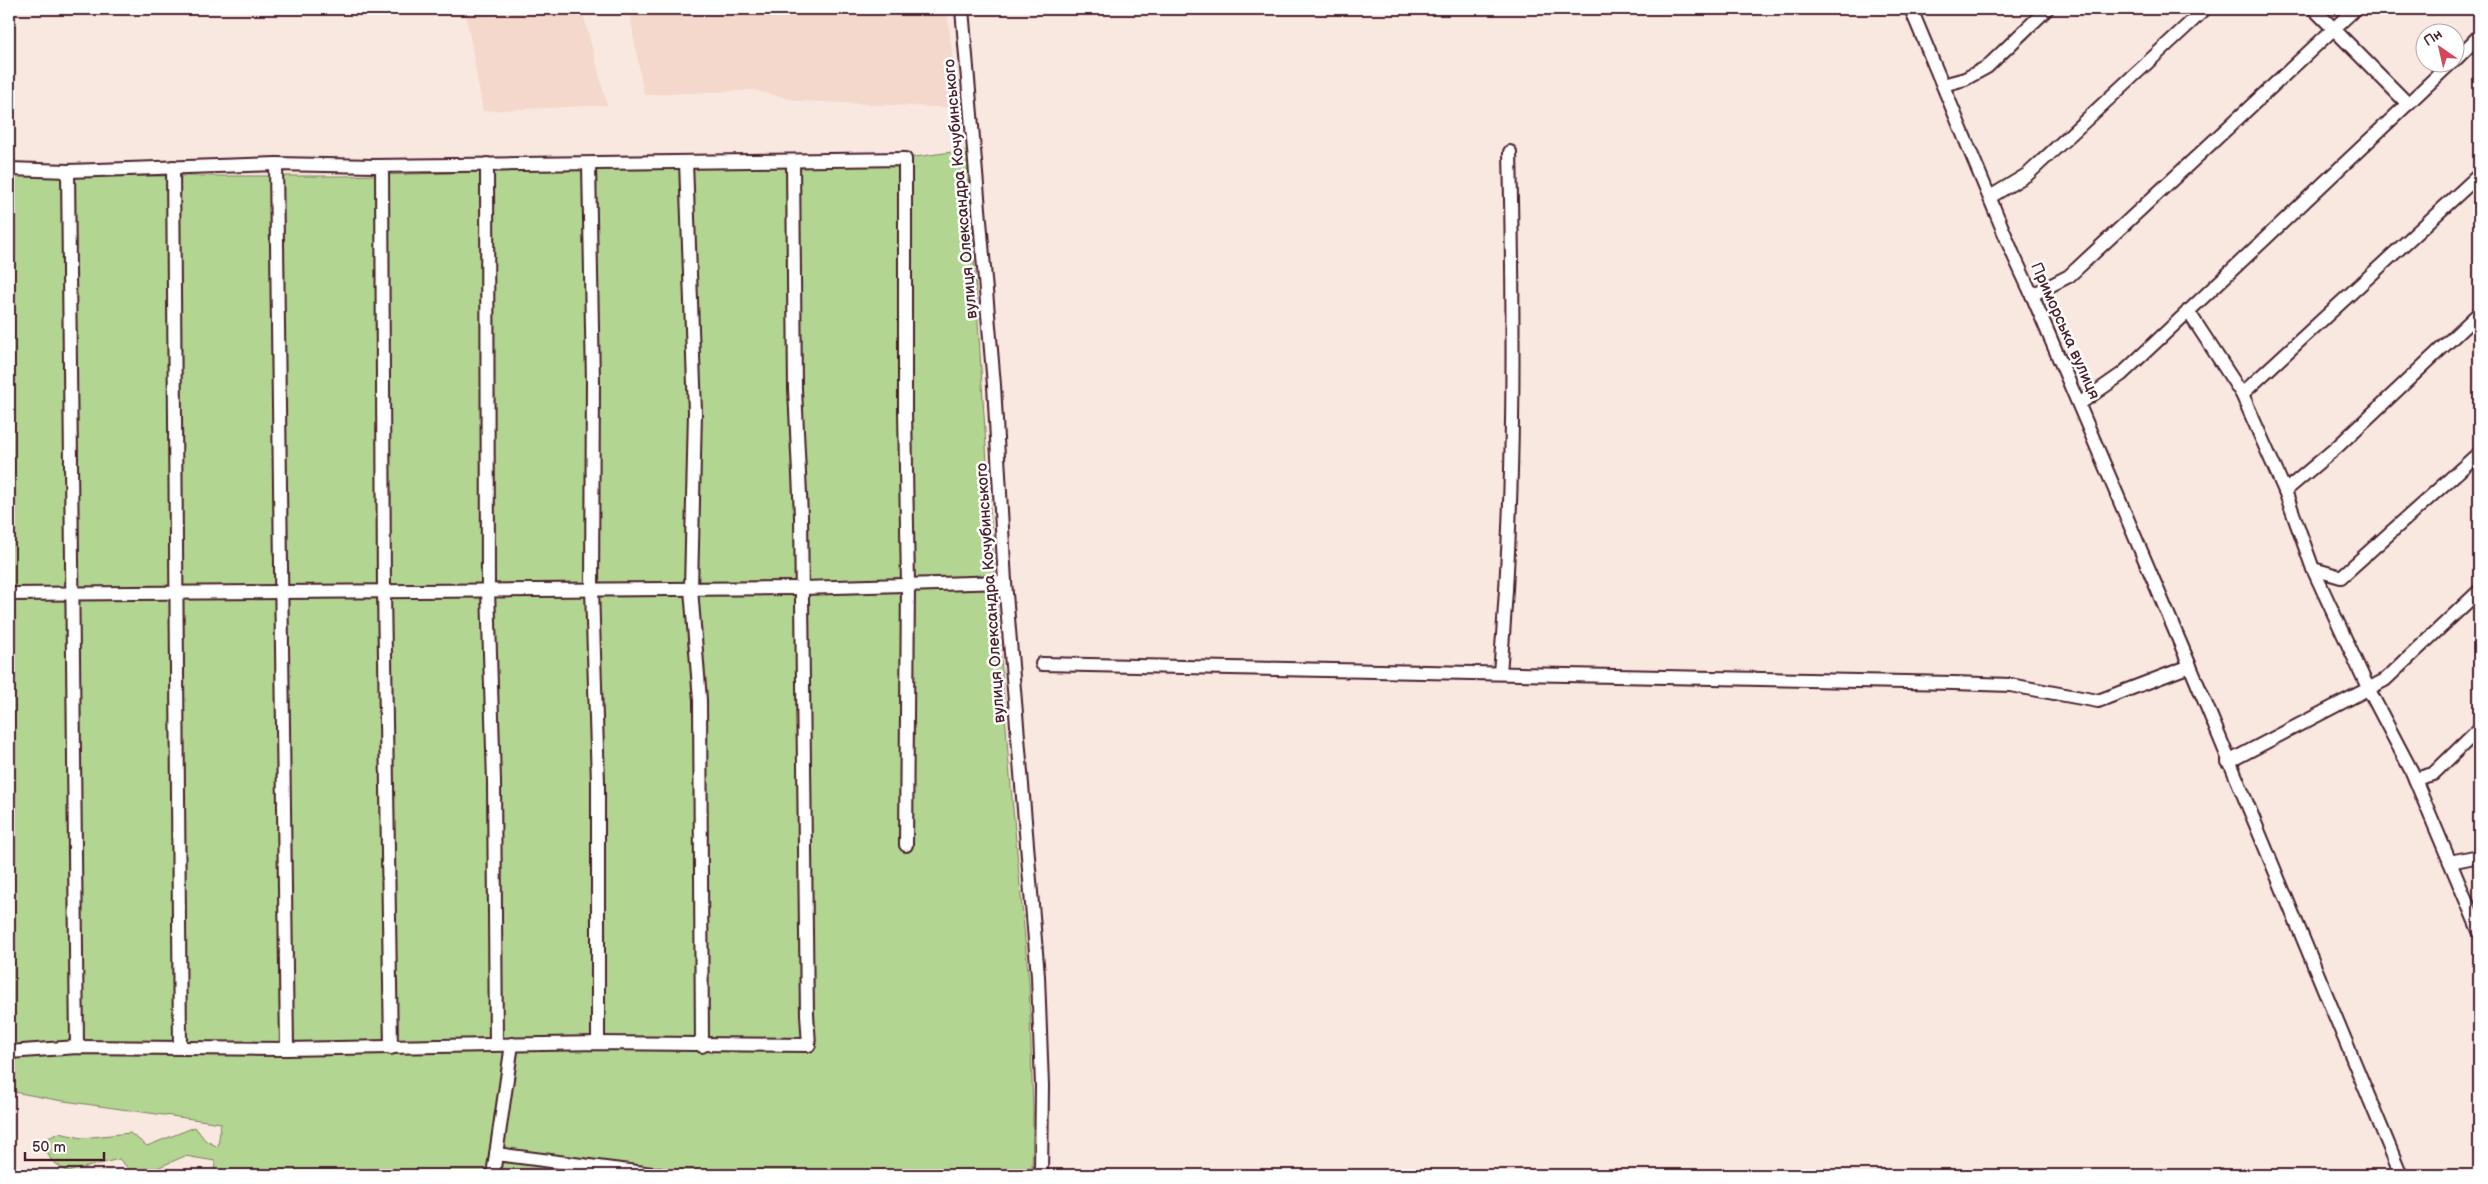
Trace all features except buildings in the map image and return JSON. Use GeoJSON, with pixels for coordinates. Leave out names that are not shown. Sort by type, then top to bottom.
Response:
{"type":"FeatureCollection","features":[{"type":"Feature","properties":{"kind":"street","name":"вулиця Олександра Кочубинського"},"geometry":{"type":"LineString","coordinates":[[962,9],[993,375],[1006,582],[1038,976],[1042,1086],[1041,1175]]}},
{"type":"Feature","properties":{"kind":"street","name":"Приморська вулиця"},"geometry":{"type":"LineString","coordinates":[[1910,9],[2190,666],[2228,762],[2401,1175]]}},
{"type":"Feature","properties":{"kind":"street"},"geometry":{"type":"LineString","coordinates":[[1943,86],[1965,79],[1987,67],[2047,9]]}},
{"type":"Feature","properties":{"kind":"street"},"geometry":{"type":"LineString","coordinates":[[1990,197],[2028,174],[2205,9]]}},
{"type":"Feature","properties":{"kind":"street"},"geometry":{"type":"LineString","coordinates":[[2314,9],[2408,104]]}},
{"type":"Feature","properties":{"kind":"street"},"geometry":{"type":"LineString","coordinates":[[2032,295],[2069,276],[2355,9]]}},
{"type":"Feature","properties":{"kind":"street"},"geometry":{"type":"LineString","coordinates":[[2466,49],[2479,36]]}},
{"type":"Feature","properties":{"kind":"street"},"geometry":{"type":"LineString","coordinates":[[2079,404],[2122,374],[2442,72]]}},
{"type":"Feature","properties":{"kind":"street"},"geometry":{"type":"LineString","coordinates":[[1500,673],[1509,550],[1513,257],[1510,152]]}},
{"type":"Feature","properties":{"kind":"street"},"geometry":{"type":"LineString","coordinates":[[9,169],[68,171],[276,164],[382,166],[793,162],[905,159],[905,411],[908,584],[906,846]]}},
{"type":"Feature","properties":{"kind":"street"},"geometry":{"type":"LineString","coordinates":[[686,162],[695,412],[691,589],[700,700],[702,1046]]}},
{"type":"Feature","properties":{"kind":"street"},"geometry":{"type":"LineString","coordinates":[[9,1052],[77,1048],[287,1049],[598,1043],[702,1046],[809,1045],[807,1014],[802,588],[795,389],[793,162]]}},
{"type":"Feature","properties":{"kind":"street"},"geometry":{"type":"LineString","coordinates":[[276,164],[287,1049]]}},
{"type":"Feature","properties":{"kind":"street"},"geometry":{"type":"LineString","coordinates":[[487,164],[488,590],[494,781],[496,1044]]}},
{"type":"Feature","properties":{"kind":"street"},"geometry":{"type":"LineString","coordinates":[[589,164],[593,382],[592,589],[598,782],[598,1043]]}},
{"type":"Feature","properties":{"kind":"street"},"geometry":{"type":"LineString","coordinates":[[382,166],[384,591],[391,1048]]}},
{"type":"Feature","properties":{"kind":"street"},"geometry":{"type":"LineString","coordinates":[[173,167],[178,593],[180,1047]]}},
{"type":"Feature","properties":{"kind":"street"},"geometry":{"type":"LineString","coordinates":[[68,171],[74,593],[77,1048]]}},
{"type":"Feature","properties":{"kind":"street"},"geometry":{"type":"LineString","coordinates":[[2242,394],[2479,175]]}},
{"type":"Feature","properties":{"kind":"street"},"geometry":{"type":"LineString","coordinates":[[2188,312],[2242,394],[2285,491],[2313,569],[2369,690],[2415,779],[2479,932]]}},
{"type":"Feature","properties":{"kind":"street"},"geometry":{"type":"LineString","coordinates":[[2285,491],[2337,447],[2479,314]]}},
{"type":"Feature","properties":{"kind":"street"},"geometry":{"type":"LineString","coordinates":[[2313,569],[2341,577],[2479,454]]}},
{"type":"Feature","properties":{"kind":"street"},"geometry":{"type":"LineString","coordinates":[[9,594],[802,588],[1006,582]]}},
{"type":"Feature","properties":{"kind":"street"},"geometry":{"type":"LineString","coordinates":[[2228,762],[2385,680],[2479,591]]}},
{"type":"Feature","properties":{"kind":"street"},"geometry":{"type":"LineString","coordinates":[[1042,664],[2010,685],[2098,701],[2190,666]]}},
{"type":"Feature","properties":{"kind":"street"},"geometry":{"type":"LineString","coordinates":[[2415,779],[2433,774],[2479,729]]}},
{"type":"Feature","properties":{"kind":"street"},"geometry":{"type":"LineString","coordinates":[[2450,862],[2479,856]]}},
{"type":"Feature","properties":{"kind":"street"},"geometry":{"type":"LineString","coordinates":[[493,1175],[512,1044]]}},
{"type":"Feature","properties":{"kind":"street"},"geometry":{"type":"LineString","coordinates":[[496,1154],[660,1175]]}},
{"type":"Feature","properties":{"kind":"shaded area"},"geometry":{"type":"Polygon","coordinates":[[[465,9],[582,9],[607,105],[483,111],[465,9]]]}},
{"type":"Feature","properties":{"kind":"shaded area"},"geometry":{"type":"Polygon","coordinates":[[[629,9],[947,9],[958,108],[799,101],[754,90],[644,95],[629,9]]]}},
{"type":"Feature","properties":{"kind":"green space"},"geometry":{"type":"Polygon","coordinates":[[[967,150],[1008,754],[1029,983],[1033,1113],[1032,1175],[214,1175],[215,1161],[185,1156],[157,1168],[133,1173],[119,1159],[67,1172],[51,1160],[42,1141],[59,1133],[82,1138],[130,1133],[147,1146],[195,1127],[205,1140],[218,1147],[221,1123],[57,1100],[9,1091],[9,176],[343,176],[724,165],[863,164],[967,150]]]}}]}
